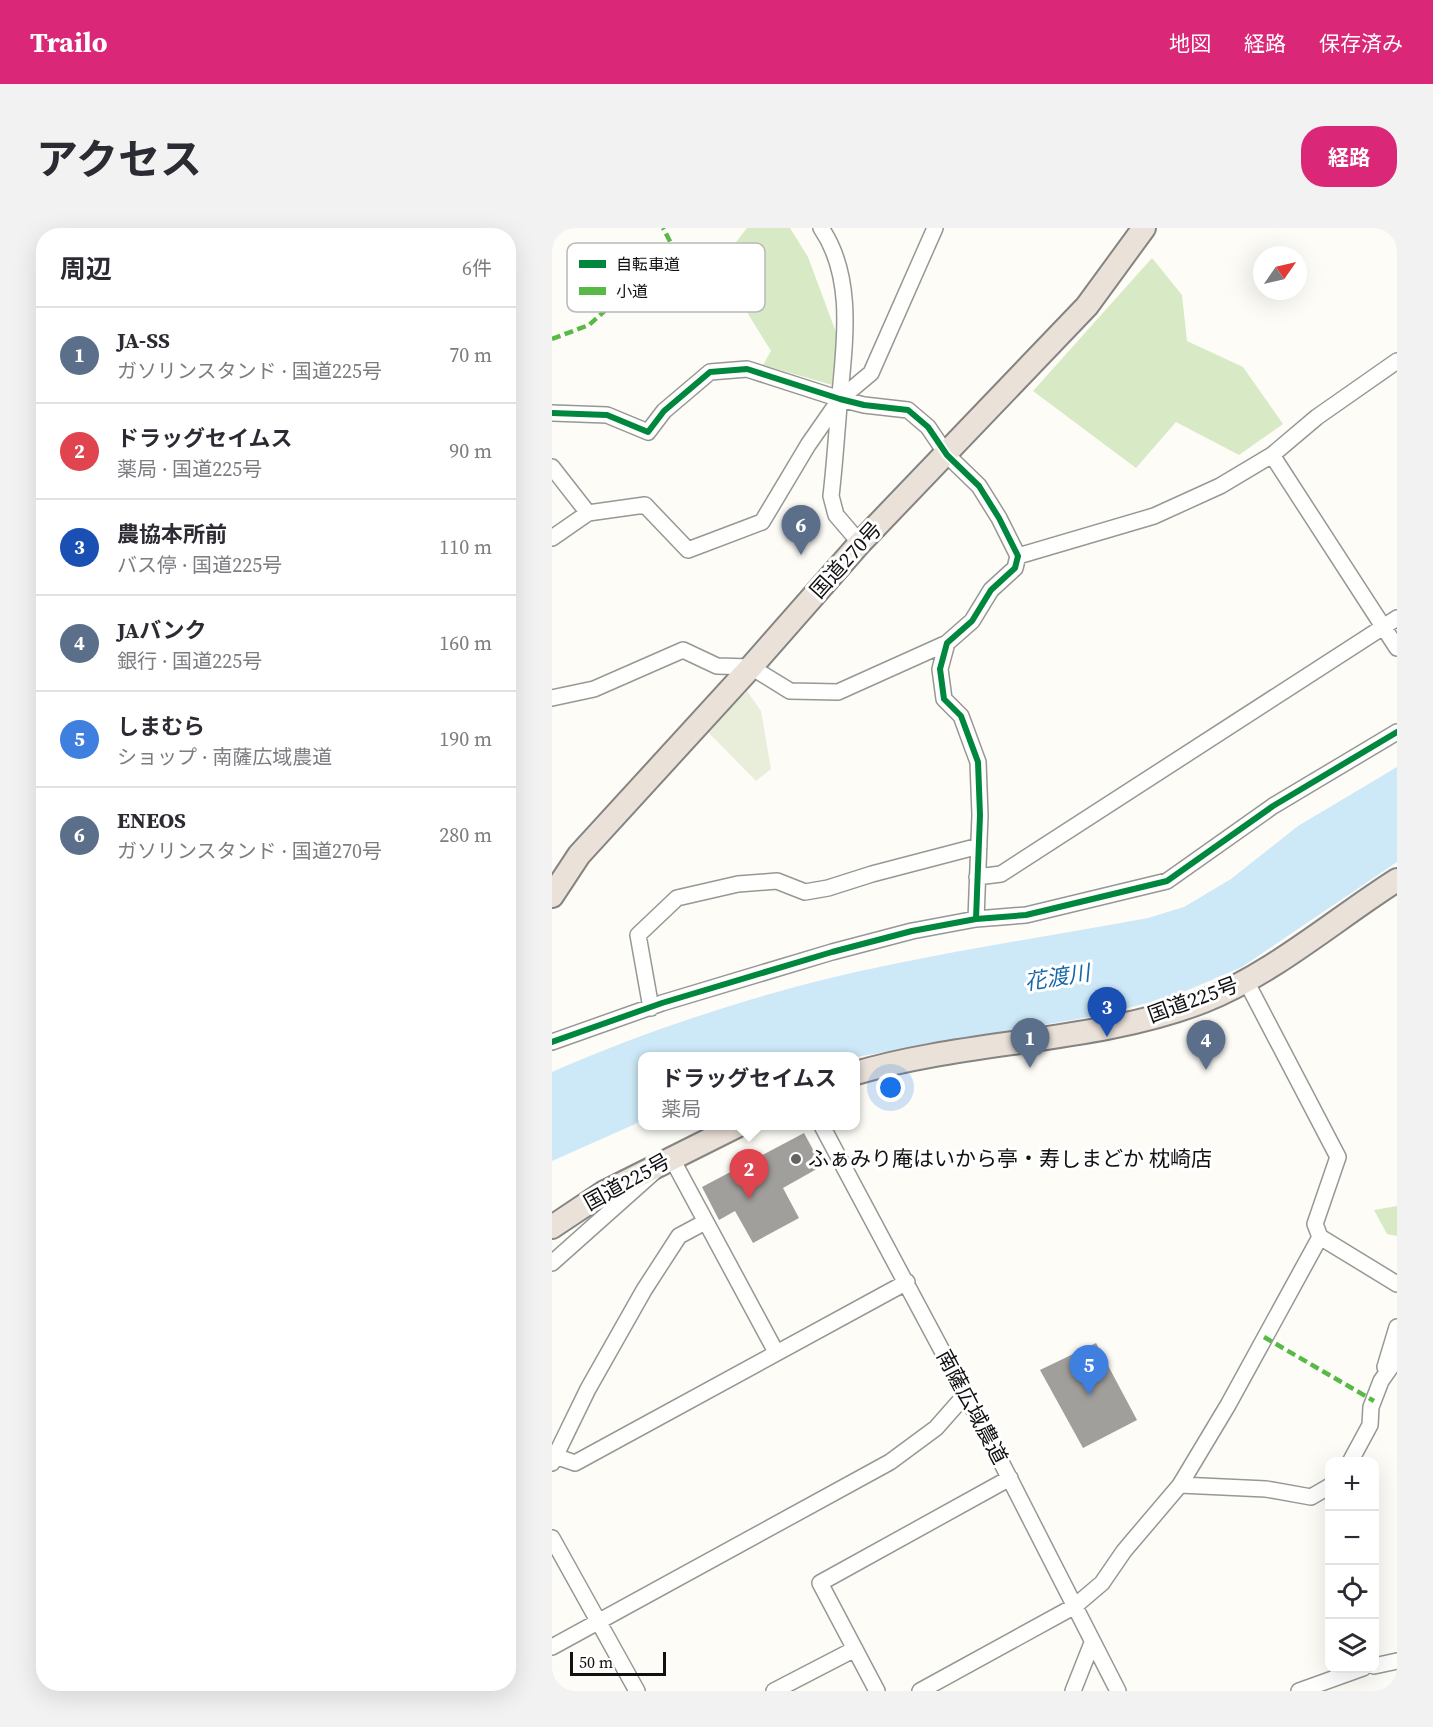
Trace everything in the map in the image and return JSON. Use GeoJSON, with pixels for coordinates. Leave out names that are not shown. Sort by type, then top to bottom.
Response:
{"type":"FeatureCollection","features":[{"type":"Feature","properties":{"kind":"highway","name":"国道270号"},"geometry":{"type":"LineString","coordinates":[[552,896],[579,855],[752,667],[860,543],[947,455],[1087,306],[1144,228]]}},
{"type":"Feature","properties":{"kind":"highway","name":"国道225号"},"geometry":{"type":"LineString","coordinates":[[860,1072],[1000,1044],[1134,1021],[1203,1001],[1246,981],[1397,880]]}},
{"type":"Feature","properties":{"kind":"highway","name":"国道225号"},"geometry":{"type":"LineString","coordinates":[[552,1227],[603,1193],[726,1130]]}},
{"type":"Feature","properties":{"kind":"street"},"geometry":{"type":"LineString","coordinates":[[821,228],[837,265],[844,294],[846,336],[831,496],[836,515],[860,543]]}},
{"type":"Feature","properties":{"kind":"street"},"geometry":{"type":"LineString","coordinates":[[552,538],[588,513],[645,505],[688,550],[762,522],[808,445],[840,399],[871,373],[935,228]]}},
{"type":"Feature","properties":{"kind":"street"},"geometry":{"type":"LineString","coordinates":[[1018,556],[1154,516],[1220,486],[1272,455],[1317,417],[1397,361]]}},
{"type":"Feature","properties":{"kind":"street"},"geometry":{"type":"LineString","coordinates":[[552,413],[607,416],[648,432],[664,411],[710,372],[747,369],[840,399],[864,405],[908,410],[928,427],[947,455],[979,486],[999,518],[1018,556],[1015,568],[991,590],[972,621],[947,643],[838,692],[790,691],[752,667],[717,666],[683,650],[594,689],[552,698]]}},
{"type":"Feature","properties":{"kind":"street"},"geometry":{"type":"LineString","coordinates":[[1272,455],[1390,622],[1397,648]]}},
{"type":"Feature","properties":{"kind":"street"},"geometry":{"type":"LineString","coordinates":[[552,467],[588,513]]}},
{"type":"Feature","properties":{"kind":"street"},"geometry":{"type":"LineString","coordinates":[[977,877],[1001,874],[1390,622]]}},
{"type":"Feature","properties":{"kind":"street"},"geometry":{"type":"LineString","coordinates":[[947,643],[940,669],[944,699],[961,716],[978,762],[979,846],[976,919]]}},
{"type":"Feature","properties":{"kind":"street"},"geometry":{"type":"LineString","coordinates":[[552,1042],[651,1008],[832,952],[976,919],[1026,915],[1167,881],[1273,806],[1397,732]]}},
{"type":"Feature","properties":{"kind":"street"},"geometry":{"type":"LineString","coordinates":[[651,1008],[638,934],[677,898],[738,884],[777,881],[805,892],[828,888],[979,846]]}},
{"type":"Feature","properties":{"kind":"street"},"geometry":{"type":"LineString","coordinates":[[1246,981],[1338,1157],[1315,1224],[1320,1238],[1397,1284]]}},
{"type":"Feature","properties":{"kind":"street","name":"南薩広域農道"},"geometry":{"type":"LineString","coordinates":[[825,1130],[1010,1478],[1118,1691]]}},
{"type":"Feature","properties":{"kind":"street"},"geometry":{"type":"LineString","coordinates":[[552,1263],[671,1157],[776,1352]]}},
{"type":"Feature","properties":{"kind":"street"},"geometry":{"type":"LineString","coordinates":[[705,1222],[679,1236],[639,1300],[553,1459],[575,1463],[907,1282]]}},
{"type":"Feature","properties":{"kind":"street"},"geometry":{"type":"LineString","coordinates":[[920,1691],[1075,1606],[1101,1583],[1124,1551],[1180,1485],[1228,1405],[1320,1238]]}},
{"type":"Feature","properties":{"kind":"street"},"geometry":{"type":"LineString","coordinates":[[1352,1457],[1370,1425],[1371,1407],[1397,1327]]}},
{"type":"Feature","properties":{"kind":"street"},"geometry":{"type":"LineString","coordinates":[[1381,1381],[1397,1358]]}},
{"type":"Feature","properties":{"kind":"street"},"geometry":{"type":"LineString","coordinates":[[552,1647],[890,1462],[936,1428],[966,1394]]}},
{"type":"Feature","properties":{"kind":"street"},"geometry":{"type":"LineString","coordinates":[[877,1691],[820,1583],[1010,1478]]}},
{"type":"Feature","properties":{"kind":"street"},"geometry":{"type":"LineString","coordinates":[[1180,1485],[1266,1489],[1311,1497],[1325,1488]]}},
{"type":"Feature","properties":{"kind":"street"},"geometry":{"type":"LineString","coordinates":[[552,1538],[637,1691]]}},
{"type":"Feature","properties":{"kind":"street"},"geometry":{"type":"LineString","coordinates":[[1073,1691],[1092,1643]]}},
{"type":"Feature","properties":{"kind":"street"},"geometry":{"type":"LineString","coordinates":[[774,1691],[855,1649]]}},
{"type":"Feature","properties":{"kind":"street"},"geometry":{"type":"LineString","coordinates":[[1379,1665],[1397,1661]]}},
{"type":"Feature","properties":{"kind":"street"},"geometry":{"type":"LineString","coordinates":[[1299,1691],[1349,1673]]}},
{"type":"Feature","properties":{"kind":"green space"},"geometry":{"type":"Polygon","coordinates":[[[747,228],[790,228],[808,257],[837,335],[832,385],[763,365],[771,351],[747,312],[765,312],[765,243],[735,243],[747,228]]]}},
{"type":"Feature","properties":{"kind":"green space"},"geometry":{"type":"Polygon","coordinates":[[[1152,258],[1182,295],[1187,341],[1243,367],[1283,424],[1239,455],[1176,422],[1136,468],[1033,391],[1152,258]]]}},
{"type":"Feature","properties":{"kind":"green space"},"geometry":{"type":"Polygon","coordinates":[[[747,691],[761,711],[771,769],[756,781],[707,731],[747,691]]]}},
{"type":"Feature","properties":{"kind":"green space"},"geometry":{"type":"Polygon","coordinates":[[[1397,1206],[1397,1236],[1387,1234],[1374,1210],[1397,1206]]]}},
{"type":"Feature","properties":{"kind":"water","name":"花渡川"},"geometry":{"type":"Polygon","coordinates":[[[1397,767],[1397,862],[1242,967],[1174,996],[1101,1015],[860,1056],[860,1052],[638,1052],[638,1123],[552,1161],[552,1072],[674,1024],[804,985],[921,958],[1148,918],[1184,907],[1231,879],[1298,826],[1397,767]]]}},
{"type":"Feature","properties":{"kind":"building"},"geometry":{"type":"Polygon","coordinates":[[[804,1133],[822,1166],[783,1188],[799,1218],[753,1243],[735,1211],[719,1220],[702,1187],[804,1133]]]}},
{"type":"Feature","properties":{"kind":"building"},"geometry":{"type":"Polygon","coordinates":[[[1096,1343],[1137,1420],[1083,1448],[1040,1370],[1096,1343]]]}},
{"type":"Feature","properties":{"kind":"marked path"},"geometry":{"type":"LineString","coordinates":[[663,228],[671,243]]}},
{"type":"Feature","properties":{"kind":"marked path"},"geometry":{"type":"LineString","coordinates":[[552,339],[589,325],[604,312]]}},
{"type":"Feature","properties":{"kind":"marked path"},"geometry":{"type":"LineString","coordinates":[[1264,1337],[1374,1401]]}},
{"type":"Feature","properties":{"kind":"cycle path"},"geometry":{"type":"LineString","coordinates":[[552,413],[607,415],[648,432],[664,411],[710,372],[747,369],[840,399],[864,405],[908,410],[928,427],[947,455],[979,486],[999,518],[1018,556],[1015,568],[991,590],[972,621],[947,643],[940,669],[944,699],[961,716],[978,762],[980,815],[976,919]]}},
{"type":"Feature","properties":{"kind":"cycle path"},"geometry":{"type":"LineString","coordinates":[[552,1042],[662,1003],[832,952],[912,931],[976,919],[1026,915],[1167,881],[1273,806],[1397,732]]}},
{"type":"Feature","properties":{"kind":"place","name":"ENEOS"},"geometry":{"type":"Point","coordinates":[801,555]}},
{"type":"Feature","properties":{"kind":"place","name":"農協本所前"},"geometry":{"type":"Point","coordinates":[1107,1037]}},
{"type":"Feature","properties":{"kind":"place","name":"JA-SS"},"geometry":{"type":"Point","coordinates":[1030,1068]}},
{"type":"Feature","properties":{"kind":"place","name":"JAバンク"},"geometry":{"type":"Point","coordinates":[1206,1070]}},
{"type":"Feature","properties":{"kind":"place","name":"ふぁみり庵はいから亭・寿しまどか 枕崎店"},"geometry":{"type":"Point","coordinates":[796,1159]}},
{"type":"Feature","properties":{"kind":"place","name":"ドラッグセイムス"},"geometry":{"type":"Point","coordinates":[749,1199]}},
{"type":"Feature","properties":{"kind":"place","name":"しまむら"},"geometry":{"type":"Point","coordinates":[1089,1395]}}]}
